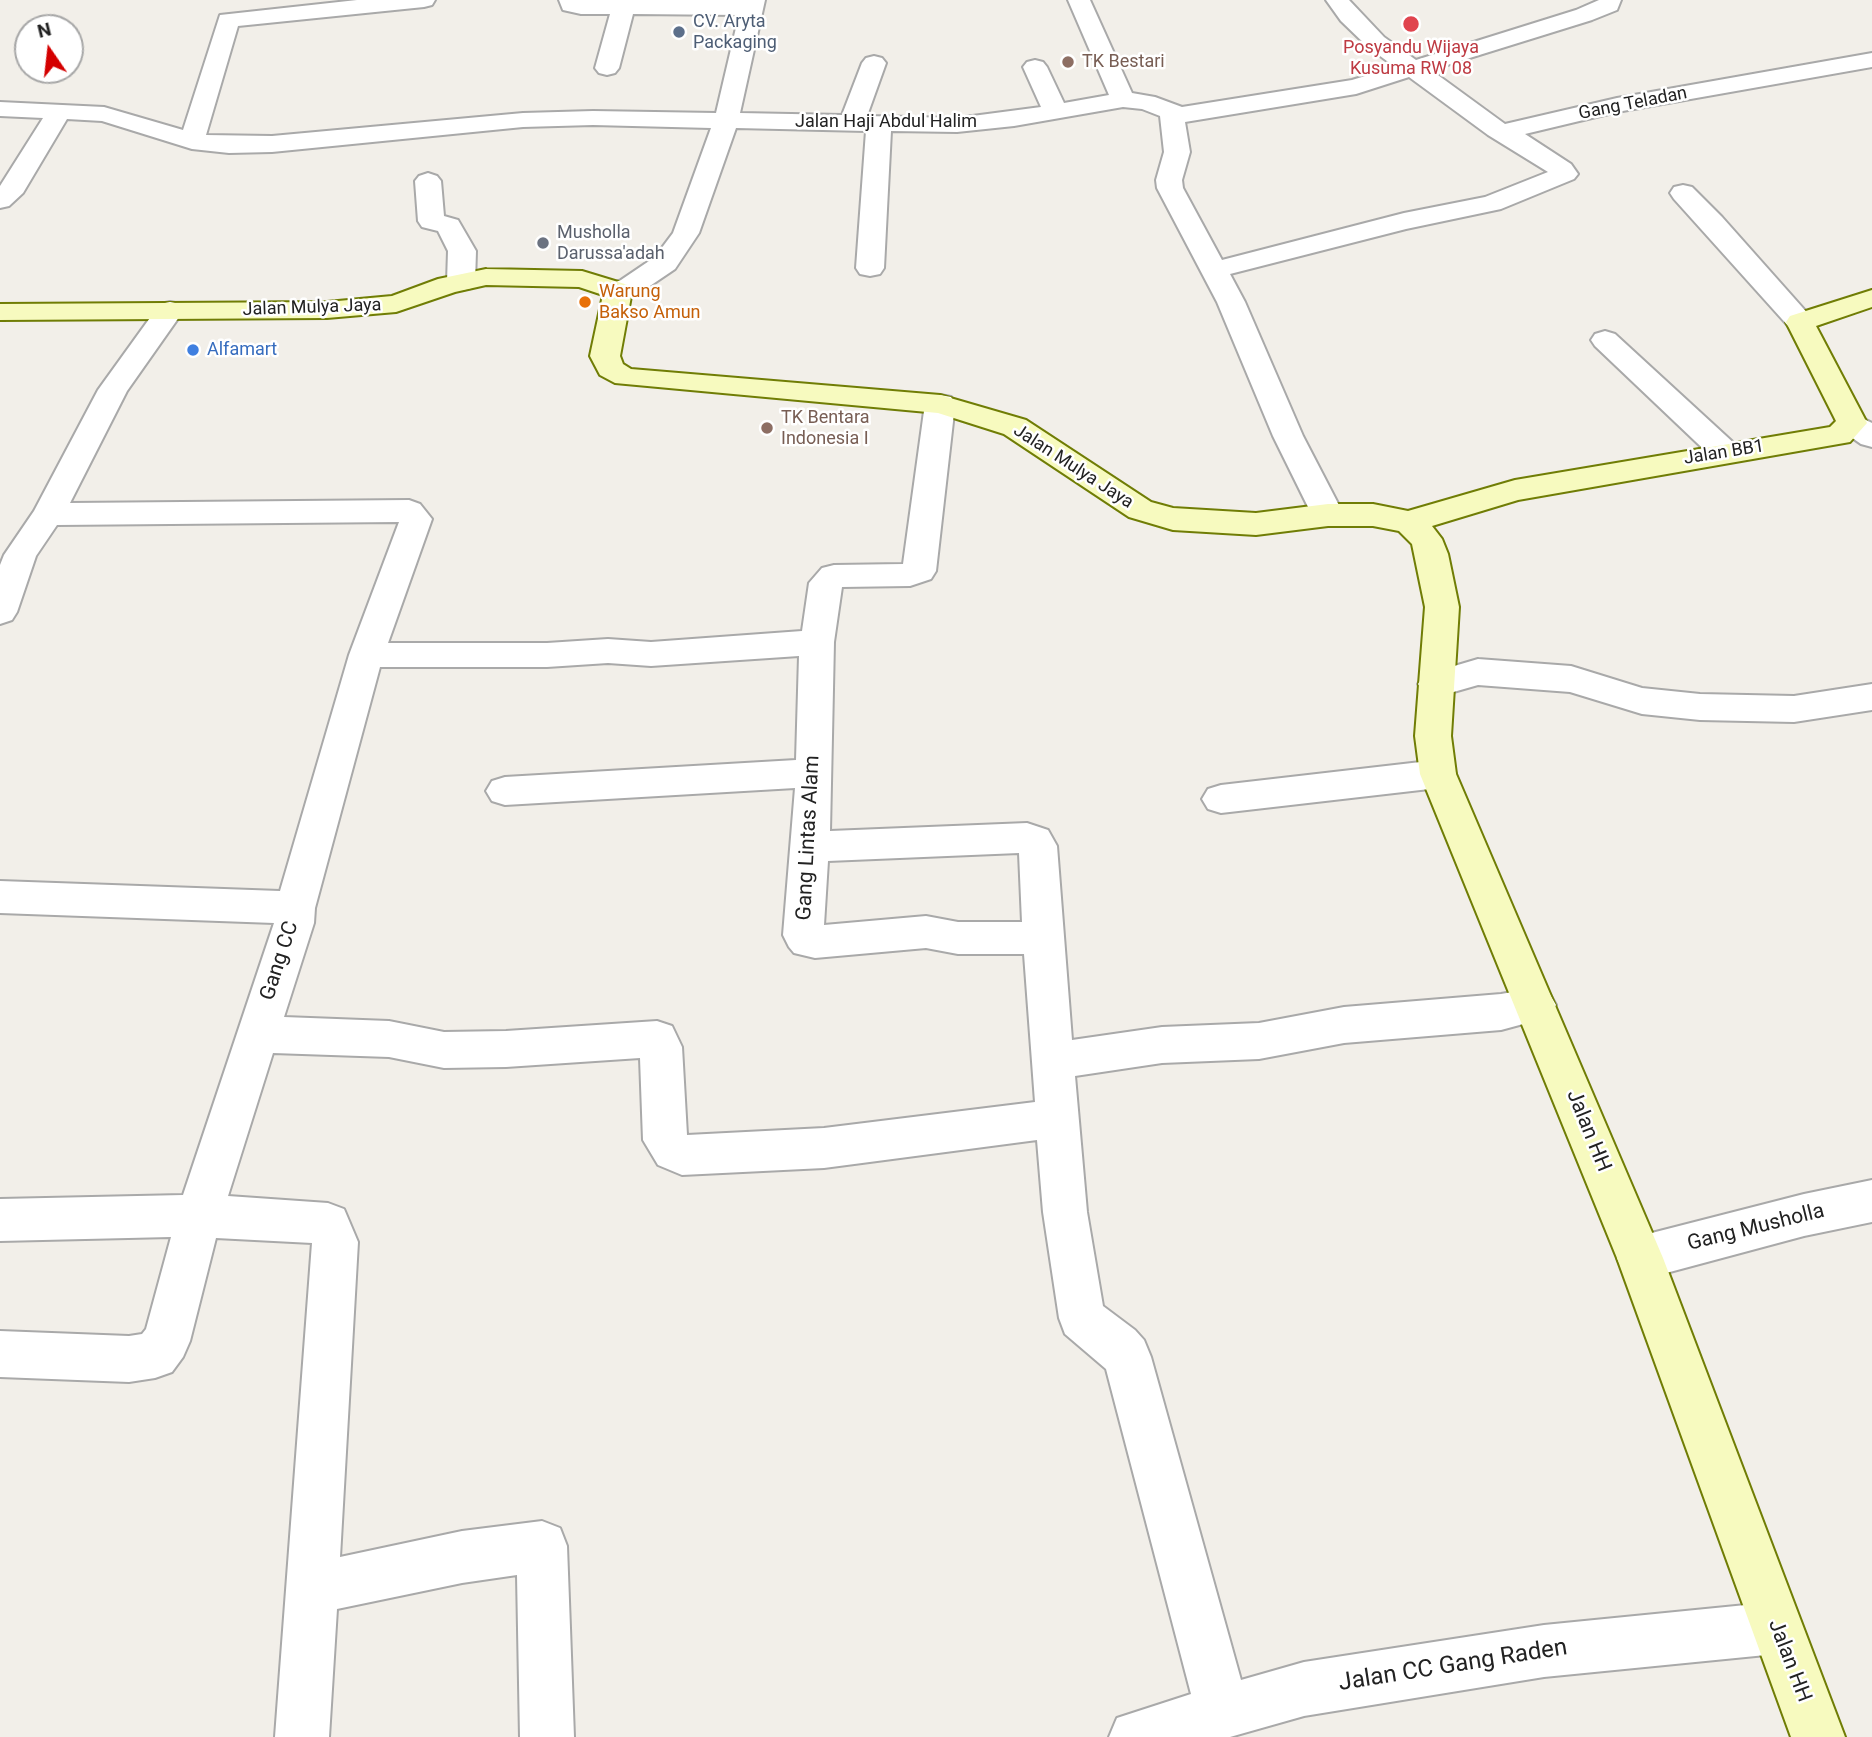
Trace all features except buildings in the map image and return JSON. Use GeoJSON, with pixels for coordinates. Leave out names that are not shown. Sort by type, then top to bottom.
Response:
{"type":"FeatureCollection","features":[{"type":"Feature","properties":{"kind":"street"},"geometry":{"type":"LineString","coordinates":[[192,141],[228,20],[328,4],[424,0]]}},
{"type":"Feature","properties":{"kind":"street"},"geometry":{"type":"LineString","coordinates":[[570,0],[571,5],[581,7],[753,4],[726,121],[686,233],[665,262],[631,286],[618,291]]}},
{"type":"Feature","properties":{"kind":"street"},"geometry":{"type":"LineString","coordinates":[[1079,0],[1123,100]]}},
{"type":"Feature","properties":{"kind":"street"},"geometry":{"type":"LineString","coordinates":[[1214,270],[1404,221],[1492,203],[1565,174],[1562,169],[1497,130],[1376,42],[1337,0]]}},
{"type":"Feature","properties":{"kind":"street","name":"Jalan Haji Abdul Halim"},"geometry":{"type":"LineString","coordinates":[[0,109],[60,111],[123,118],[192,141],[229,145],[272,144],[523,120],[852,121],[957,125],[1123,100],[1146,102],[1172,114],[1190,114],[1266,99],[1356,87],[1584,15],[1604,8],[1610,0]]}},
{"type":"Feature","properties":{"kind":"street"},"geometry":{"type":"LineString","coordinates":[[607,68],[623,7]]}},
{"type":"Feature","properties":{"kind":"street","name":"Gang Teladan"},"geometry":{"type":"LineString","coordinates":[[1504,132],[1618,105],[1872,60]]}},
{"type":"Feature","properties":{"kind":"street"},"geometry":{"type":"LineString","coordinates":[[852,121],[874,63]]}},
{"type":"Feature","properties":{"kind":"street"},"geometry":{"type":"LineString","coordinates":[[1035,67],[1056,112]]}},
{"type":"Feature","properties":{"kind":"street"},"geometry":{"type":"LineString","coordinates":[[0,200],[14,187],[60,111]]}},
{"type":"Feature","properties":{"kind":"street"},"geometry":{"type":"LineString","coordinates":[[1172,114],[1177,152],[1169,180],[1170,188],[1235,311],[1288,436],[1328,515]]}},
{"type":"Feature","properties":{"kind":"street"},"geometry":{"type":"LineString","coordinates":[[870,268],[880,122]]}},
{"type":"Feature","properties":{"kind":"street"},"geometry":{"type":"LineString","coordinates":[[428,181],[431,221],[449,226],[462,251],[461,282]]}},
{"type":"Feature","properties":{"kind":"street"},"geometry":{"type":"LineString","coordinates":[[1683,192],[1800,321],[1872,298]]}},
{"type":"Feature","properties":{"kind":"street","name":"Jalan Mulya Jaya"},"geometry":{"type":"LineString","coordinates":[[0,313],[327,310],[396,304],[461,282],[486,277],[582,279],[618,291],[605,356],[610,369],[625,377],[940,404],[1015,428],[1140,510],[1173,520],[1256,524],[1328,515],[1373,515],[1409,522]]}},
{"type":"Feature","properties":{"kind":"street"},"geometry":{"type":"LineString","coordinates":[[0,612],[10,556],[48,514],[113,390],[170,310]]}},
{"type":"Feature","properties":{"kind":"street","name":"Jalan BB1"},"geometry":{"type":"LineString","coordinates":[[1409,522],[1515,490],[1862,430],[1800,321]]}},
{"type":"Feature","properties":{"kind":"street"},"geometry":{"type":"LineString","coordinates":[[1605,340],[1726,453]]}},
{"type":"Feature","properties":{"kind":"street","name":"Gang Lintas Alam"},"geometry":{"type":"LineString","coordinates":[[940,404],[919,571],[910,575],[834,576],[827,579],[817,642],[810,848],[803,936],[808,941],[926,932],[958,938],[1043,938]]}},
{"type":"Feature","properties":{"kind":"street"},"geometry":{"type":"LineString","coordinates":[[48,514],[409,511],[416,519],[366,655],[295,908]]}},
{"type":"Feature","properties":{"kind":"street","name":"Jalan HH"},"geometry":{"type":"LineString","coordinates":[[1409,522],[1426,539],[1438,578],[1442,607],[1433,736],[1438,774],[1640,1258],[1818,1737]]}},
{"type":"Feature","properties":{"kind":"street"},"geometry":{"type":"LineString","coordinates":[[366,655],[547,655],[608,651],[652,654],[817,642]]}},
{"type":"Feature","properties":{"kind":"street"},"geometry":{"type":"LineString","coordinates":[[1436,684],[1478,672],[1571,679],[1642,701],[1700,707],[1794,709],[1872,697]]}},
{"type":"Feature","properties":{"kind":"street"},"geometry":{"type":"LineString","coordinates":[[505,791],[813,773]]}},
{"type":"Feature","properties":{"kind":"street"},"geometry":{"type":"LineString","coordinates":[[1221,799],[1438,774]]}},
{"type":"Feature","properties":{"kind":"street"},"geometry":{"type":"LineString","coordinates":[[810,848],[1027,838],[1035,841],[1038,846],[1065,1212],[1082,1318],[1118,1346],[1127,1357],[1223,1712]]}},
{"type":"Feature","properties":{"kind":"street","name":"Gang CC"},"geometry":{"type":"LineString","coordinates":[[0,897],[295,908],[295,923],[256,1034],[199,1216],[166,1340],[155,1355],[129,1359],[0,1354]]}},
{"type":"Feature","properties":{"kind":"street"},"geometry":{"type":"LineString","coordinates":[[1052,1061],[1163,1045],[1259,1041],[1344,1025],[1501,1012],[1535,1005]]}},
{"type":"Feature","properties":{"kind":"street"},"geometry":{"type":"LineString","coordinates":[[256,1034],[389,1039],[444,1050],[506,1049],[657,1038],[661,1047],[665,1140],[673,1152],[682,1155],[824,1148],[1059,1118]]}},
{"type":"Feature","properties":{"kind":"street","name":"Gang Musholla"},"geometry":{"type":"LineString","coordinates":[[1640,1258],[1804,1215],[1872,1201]]}},
{"type":"Feature","properties":{"kind":"street"},"geometry":{"type":"LineString","coordinates":[[0,1220],[199,1216],[328,1224],[335,1242],[302,1737]]}},
{"type":"Feature","properties":{"kind":"street"},"geometry":{"type":"LineString","coordinates":[[313,1588],[462,1557],[542,1546],[547,1737]]}},
{"type":"Feature","properties":{"kind":"street","name":"Jalan CC Gang Raden"},"geometry":{"type":"LineString","coordinates":[[1136,1737],[1304,1689],[1544,1651],[1776,1628]]}},
{"type":"Feature","properties":{"kind":"place","name":"Posyandu Wijaya Kusuma RW 08"},"geometry":{"type":"Point","coordinates":[1411,24]}},
{"type":"Feature","properties":{"kind":"place","name":"CV. Aryta Packaging"},"geometry":{"type":"Point","coordinates":[679,32]}},
{"type":"Feature","properties":{"kind":"place","name":"TK Bestari"},"geometry":{"type":"Point","coordinates":[1068,62]}},
{"type":"Feature","properties":{"kind":"place","name":"Musholla Darussa'adah"},"geometry":{"type":"Point","coordinates":[543,243]}},
{"type":"Feature","properties":{"kind":"place","name":"Warung Bakso Amun"},"geometry":{"type":"Point","coordinates":[585,302]}},
{"type":"Feature","properties":{"kind":"place","name":"Alfamart"},"geometry":{"type":"Point","coordinates":[193,350]}},
{"type":"Feature","properties":{"kind":"place","name":"TK Bentara Indonesia I"},"geometry":{"type":"Point","coordinates":[767,428]}}]}
